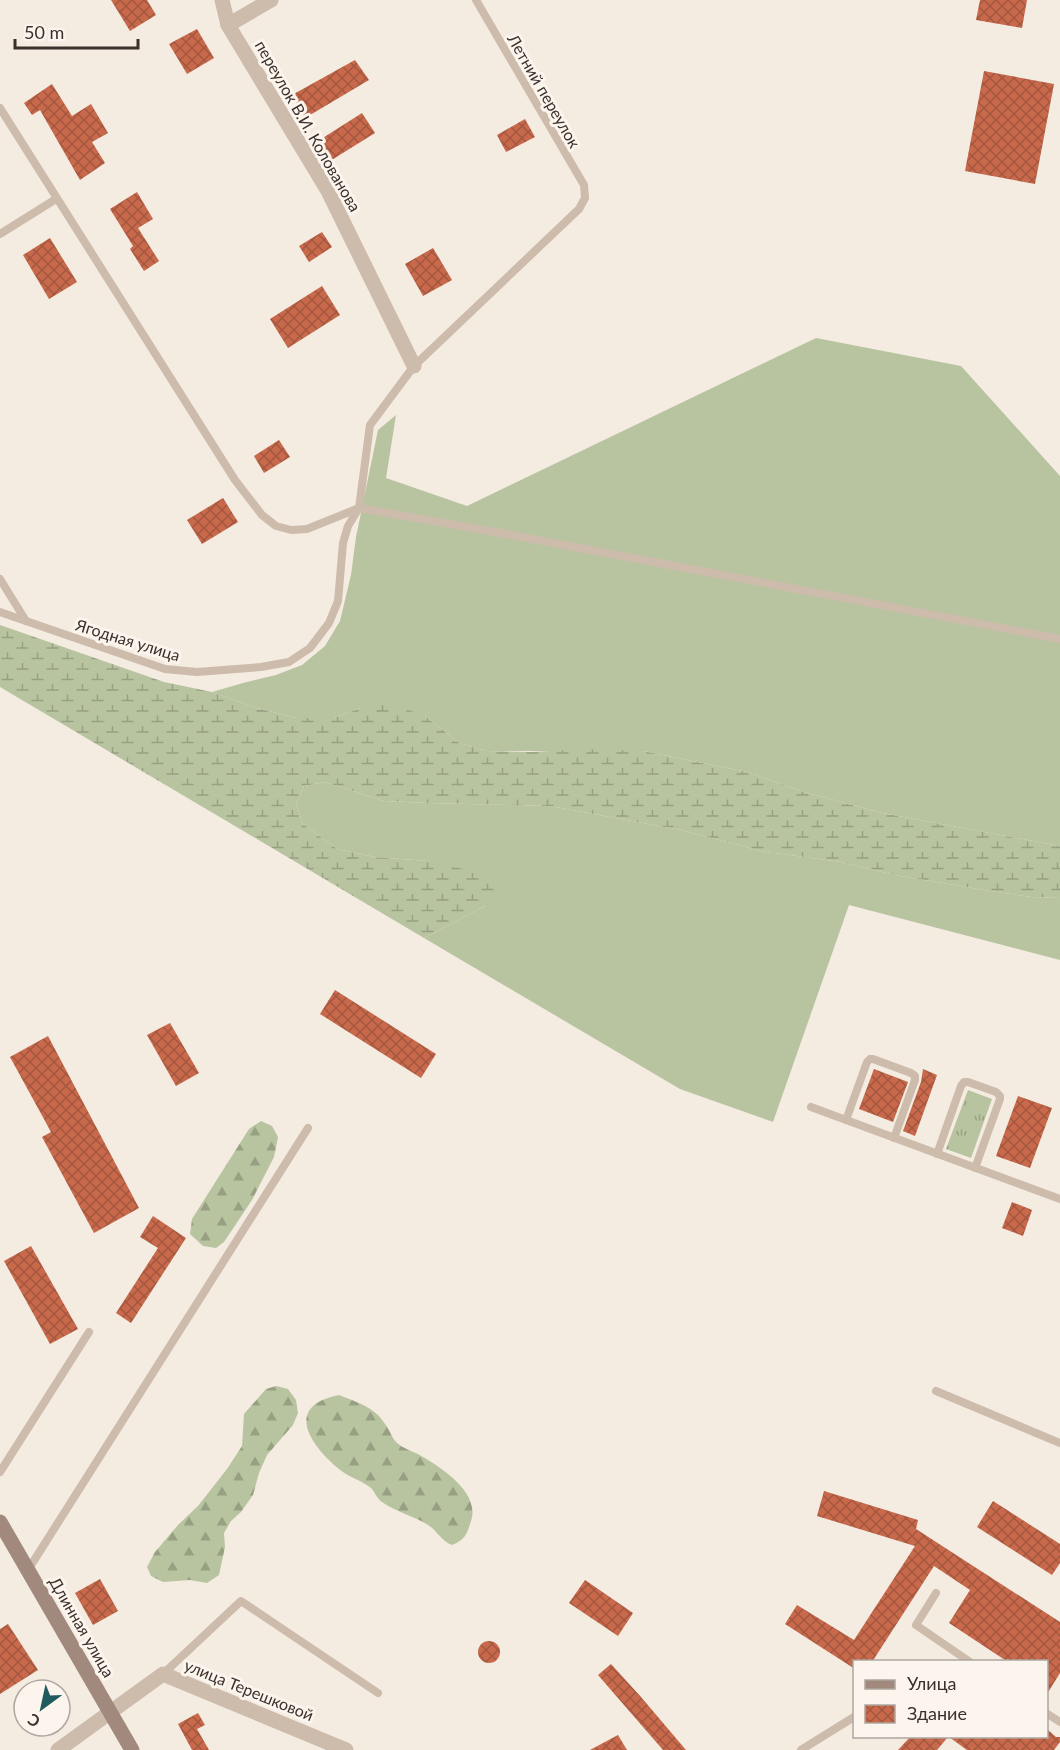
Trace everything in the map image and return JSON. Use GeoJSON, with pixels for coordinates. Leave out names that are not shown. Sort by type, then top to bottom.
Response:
{"type":"FeatureCollection","features":[{"type":"Feature","properties":{"kind":"street","name":"переулок В.И. Колованова"},"geometry":{"type":"LineString","coordinates":[[222,0],[228,25],[328,190],[414,366]]}},
{"type":"Feature","properties":{"kind":"street"},"geometry":{"type":"LineString","coordinates":[[228,25],[271,0]]}},
{"type":"Feature","properties":{"kind":"street","name":"Длинная улица"},"geometry":{"type":"LineString","coordinates":[[0,1522],[132,1750]]}},
{"type":"Feature","properties":{"kind":"street","name":"улица Терешковой"},"geometry":{"type":"LineString","coordinates":[[58,1750],[163,1674],[346,1750]]}},
{"type":"Feature","properties":{"kind":"lane","name":"Летний переулок"},"geometry":{"type":"LineString","coordinates":[[476,0],[584,185],[585,198]]}},
{"type":"Feature","properties":{"kind":"lane"},"geometry":{"type":"LineString","coordinates":[[0,108],[235,480],[262,515],[276,526],[291,530],[307,530],[359,508],[1060,639]]}},
{"type":"Feature","properties":{"kind":"lane","name":"Ягодная улица"},"geometry":{"type":"LineString","coordinates":[[0,612],[165,669],[197,672],[261,667],[289,662],[310,648],[329,624],[338,601],[343,543],[348,526],[359,508],[370,425],[414,366],[579,209],[585,198]]}},
{"type":"Feature","properties":{"kind":"lane"},"geometry":{"type":"LineString","coordinates":[[0,234],[56,199]]}},
{"type":"Feature","properties":{"kind":"lane"},"geometry":{"type":"LineString","coordinates":[[0,579],[27,621]]}},
{"type":"Feature","properties":{"kind":"lane"},"geometry":{"type":"LineString","coordinates":[[846,1120],[870,1059],[911,1073],[915,1076],[915,1080],[894,1138]]}},
{"type":"Feature","properties":{"kind":"lane"},"geometry":{"type":"LineString","coordinates":[[936,1154],[961,1086],[964,1082],[978,1085],[996,1092],[1000,1099],[975,1168]]}},
{"type":"Feature","properties":{"kind":"lane"},"geometry":{"type":"LineString","coordinates":[[811,1107],[1060,1199]]}},
{"type":"Feature","properties":{"kind":"lane"},"geometry":{"type":"LineString","coordinates":[[28,1570],[308,1128]]}},
{"type":"Feature","properties":{"kind":"lane"},"geometry":{"type":"LineString","coordinates":[[0,1472],[89,1332]]}},
{"type":"Feature","properties":{"kind":"lane"},"geometry":{"type":"LineString","coordinates":[[936,1391],[1060,1443]]}},
{"type":"Feature","properties":{"kind":"lane"},"geometry":{"type":"LineString","coordinates":[[936,1593],[916,1625],[967,1660]]}},
{"type":"Feature","properties":{"kind":"lane"},"geometry":{"type":"LineString","coordinates":[[163,1674],[241,1601],[378,1693]]}},
{"type":"Feature","properties":{"kind":"lane"},"geometry":{"type":"LineString","coordinates":[[801,1750],[853,1718]]}},
{"type":"Feature","properties":{"kind":"green space"},"geometry":{"type":"Polygon","coordinates":[[[816,338],[961,366],[1060,476],[1060,846],[882,813],[804,792],[747,772],[643,751],[486,751],[459,743],[425,716],[360,708],[334,718],[297,718],[257,708],[212,692],[276,675],[302,665],[325,646],[340,621],[351,575],[356,537],[378,430],[396,415],[386,478],[467,506],[816,338]]]}},
{"type":"Feature","properties":{"kind":"green space"},"geometry":{"type":"Polygon","coordinates":[[[0,625],[164,682],[212,692],[257,708],[297,718],[334,718],[360,708],[393,704],[425,716],[459,743],[486,751],[531,752],[587,749],[643,751],[747,772],[804,792],[882,813],[1060,846],[1060,898],[1031,897],[990,891],[895,875],[841,862],[761,851],[681,830],[550,806],[384,801],[325,782],[304,786],[296,804],[303,824],[337,849],[375,857],[428,861],[472,871],[495,880],[498,893],[489,904],[424,938],[0,687],[0,625]]]}},
{"type":"Feature","properties":{"kind":"green space"},"geometry":{"type":"Polygon","coordinates":[[[325,782],[384,801],[550,806],[681,830],[761,851],[841,862],[895,875],[990,891],[1031,897],[1060,898],[1060,960],[849,905],[773,1122],[680,1089],[424,938],[489,904],[428,861],[375,857],[337,849],[303,824],[296,804],[304,786],[325,782]]]}},
{"type":"Feature","properties":{"kind":"green space"},"geometry":{"type":"Polygon","coordinates":[[[968,1090],[992,1099],[971,1158],[946,1149],[968,1090]]]}},
{"type":"Feature","properties":{"kind":"green space"},"geometry":{"type":"Polygon","coordinates":[[[261,1121],[272,1126],[278,1137],[274,1157],[252,1200],[224,1242],[216,1248],[203,1246],[190,1234],[192,1219],[249,1129],[261,1121]]]}},
{"type":"Feature","properties":{"kind":"green space"},"geometry":{"type":"Polygon","coordinates":[[[276,1386],[288,1389],[296,1400],[298,1413],[293,1425],[267,1455],[253,1495],[224,1533],[225,1547],[219,1575],[207,1583],[190,1580],[163,1582],[151,1576],[147,1567],[155,1552],[198,1506],[242,1446],[244,1414],[266,1389],[276,1386]]]}},
{"type":"Feature","properties":{"kind":"green space"},"geometry":{"type":"Polygon","coordinates":[[[339,1395],[376,1413],[397,1443],[437,1465],[464,1490],[470,1500],[472,1510],[470,1526],[463,1539],[452,1545],[428,1525],[387,1505],[371,1488],[343,1472],[319,1449],[311,1438],[307,1427],[307,1417],[311,1408],[322,1400],[339,1395]]]}},
{"type":"Feature","properties":{"kind":"building"},"geometry":{"type":"Polygon","coordinates":[[[111,0],[147,0],[156,15],[130,31],[111,0]]]}},
{"type":"Feature","properties":{"kind":"building"},"geometry":{"type":"Polygon","coordinates":[[[980,0],[1027,0],[1022,28],[976,20],[980,0]]]}},
{"type":"Feature","properties":{"kind":"building"},"geometry":{"type":"Polygon","coordinates":[[[197,29],[214,58],[187,74],[169,44],[197,29]]]}},
{"type":"Feature","properties":{"kind":"building"},"geometry":{"type":"Polygon","coordinates":[[[355,60],[369,80],[305,118],[292,95],[355,60]]]}},
{"type":"Feature","properties":{"kind":"building"},"geometry":{"type":"Polygon","coordinates":[[[984,71],[1054,84],[1035,184],[965,171],[984,71]]]}},
{"type":"Feature","properties":{"kind":"building"},"geometry":{"type":"Polygon","coordinates":[[[52,84],[72,116],[91,104],[108,133],[92,142],[105,163],[80,180],[40,110],[32,115],[24,103],[52,84]]]}},
{"type":"Feature","properties":{"kind":"building"},"geometry":{"type":"Polygon","coordinates":[[[362,113],[375,133],[330,161],[318,141],[362,113]]]}},
{"type":"Feature","properties":{"kind":"building"},"geometry":{"type":"Polygon","coordinates":[[[525,119],[535,137],[506,152],[497,135],[525,119]]]}},
{"type":"Feature","properties":{"kind":"building"},"geometry":{"type":"Polygon","coordinates":[[[137,192],[153,219],[138,228],[159,261],[144,271],[130,249],[133,246],[110,209],[137,192]]]}},
{"type":"Feature","properties":{"kind":"building"},"geometry":{"type":"Polygon","coordinates":[[[322,232],[332,247],[309,262],[299,246],[322,232]]]}},
{"type":"Feature","properties":{"kind":"building"},"geometry":{"type":"Polygon","coordinates":[[[50,238],[77,282],[49,299],[23,255],[50,238]]]}},
{"type":"Feature","properties":{"kind":"building"},"geometry":{"type":"Polygon","coordinates":[[[433,248],[452,280],[423,296],[405,264],[433,248]]]}},
{"type":"Feature","properties":{"kind":"building"},"geometry":{"type":"Polygon","coordinates":[[[322,286],[340,315],[288,348],[270,319],[322,286]]]}},
{"type":"Feature","properties":{"kind":"building"},"geometry":{"type":"Polygon","coordinates":[[[279,440],[290,457],[264,473],[254,456],[279,440]]]}},
{"type":"Feature","properties":{"kind":"building"},"geometry":{"type":"Polygon","coordinates":[[[223,498],[238,522],[202,544],[187,520],[223,498]]]}},
{"type":"Feature","properties":{"kind":"building"},"geometry":{"type":"Polygon","coordinates":[[[335,990],[436,1054],[421,1078],[320,1014],[335,990]]]}},
{"type":"Feature","properties":{"kind":"building"},"geometry":{"type":"Polygon","coordinates":[[[170,1023],[199,1073],[176,1086],[147,1035],[170,1023]]]}},
{"type":"Feature","properties":{"kind":"building"},"geometry":{"type":"Polygon","coordinates":[[[48,1036],[139,1208],[94,1233],[42,1137],[51,1132],[10,1057],[48,1036]]]}},
{"type":"Feature","properties":{"kind":"building"},"geometry":{"type":"Polygon","coordinates":[[[874,1069],[908,1082],[893,1122],[859,1109],[874,1069]]]}},
{"type":"Feature","properties":{"kind":"building"},"geometry":{"type":"Polygon","coordinates":[[[923,1069],[937,1075],[915,1136],[903,1131],[921,1082],[923,1069]]]}},
{"type":"Feature","properties":{"kind":"building"},"geometry":{"type":"Polygon","coordinates":[[[1018,1096],[1052,1108],[1030,1168],[996,1156],[1018,1096]]]}},
{"type":"Feature","properties":{"kind":"building"},"geometry":{"type":"Polygon","coordinates":[[[1012,1202],[1032,1210],[1023,1236],[1002,1228],[1012,1202]]]}},
{"type":"Feature","properties":{"kind":"building"},"geometry":{"type":"Polygon","coordinates":[[[153,1216],[186,1238],[131,1323],[116,1313],[158,1248],[140,1237],[153,1216]]]}},
{"type":"Feature","properties":{"kind":"building"},"geometry":{"type":"Polygon","coordinates":[[[31,1246],[78,1329],[50,1344],[4,1261],[31,1246]]]}},
{"type":"Feature","properties":{"kind":"building"},"geometry":{"type":"Polygon","coordinates":[[[824,1491],[918,1520],[916,1529],[1060,1622],[1060,1673],[1048,1692],[1048,1660],[1005,1660],[949,1623],[970,1590],[934,1566],[873,1660],[853,1660],[853,1668],[785,1624],[797,1605],[854,1640],[915,1546],[817,1516],[824,1491]]]}},
{"type":"Feature","properties":{"kind":"building"},"geometry":{"type":"Polygon","coordinates":[[[993,1501],[1060,1544],[1060,1563],[1052,1575],[977,1527],[993,1501]]]}},
{"type":"Feature","properties":{"kind":"building"},"geometry":{"type":"Polygon","coordinates":[[[100,1579],[118,1611],[93,1625],[75,1593],[100,1579]]]}},
{"type":"Feature","properties":{"kind":"building"},"geometry":{"type":"Polygon","coordinates":[[[585,1580],[633,1613],[618,1636],[569,1603],[585,1580]]]}},
{"type":"Feature","properties":{"kind":"building"},"geometry":{"type":"Polygon","coordinates":[[[8,1624],[38,1670],[25,1678],[12,1678],[12,1686],[0,1694],[0,1629],[8,1624]]]}},
{"type":"Feature","properties":{"kind":"building"},"geometry":{"type":"Polygon","coordinates":[[[489,1641],[497,1644],[500,1652],[497,1660],[489,1663],[481,1660],[478,1652],[481,1644],[489,1641]]]}},
{"type":"Feature","properties":{"kind":"building"},"geometry":{"type":"Polygon","coordinates":[[[611,1664],[686,1750],[663,1750],[598,1675],[611,1664]]]}},
{"type":"Feature","properties":{"kind":"building"},"geometry":{"type":"Polygon","coordinates":[[[198,1713],[205,1725],[197,1729],[209,1750],[192,1750],[178,1724],[198,1713]]]}},
{"type":"Feature","properties":{"kind":"building"},"geometry":{"type":"Polygon","coordinates":[[[1048,1730],[1056,1737],[1060,1737],[1060,1742],[1054,1750],[967,1750],[950,1738],[1048,1738],[1048,1730]]]}},
{"type":"Feature","properties":{"kind":"building"},"geometry":{"type":"Polygon","coordinates":[[[618,1735],[627,1750],[590,1750],[618,1735]]]}},
{"type":"Feature","properties":{"kind":"building"},"geometry":{"type":"Polygon","coordinates":[[[909,1738],[947,1738],[937,1750],[898,1750],[909,1738]]]}}]}
